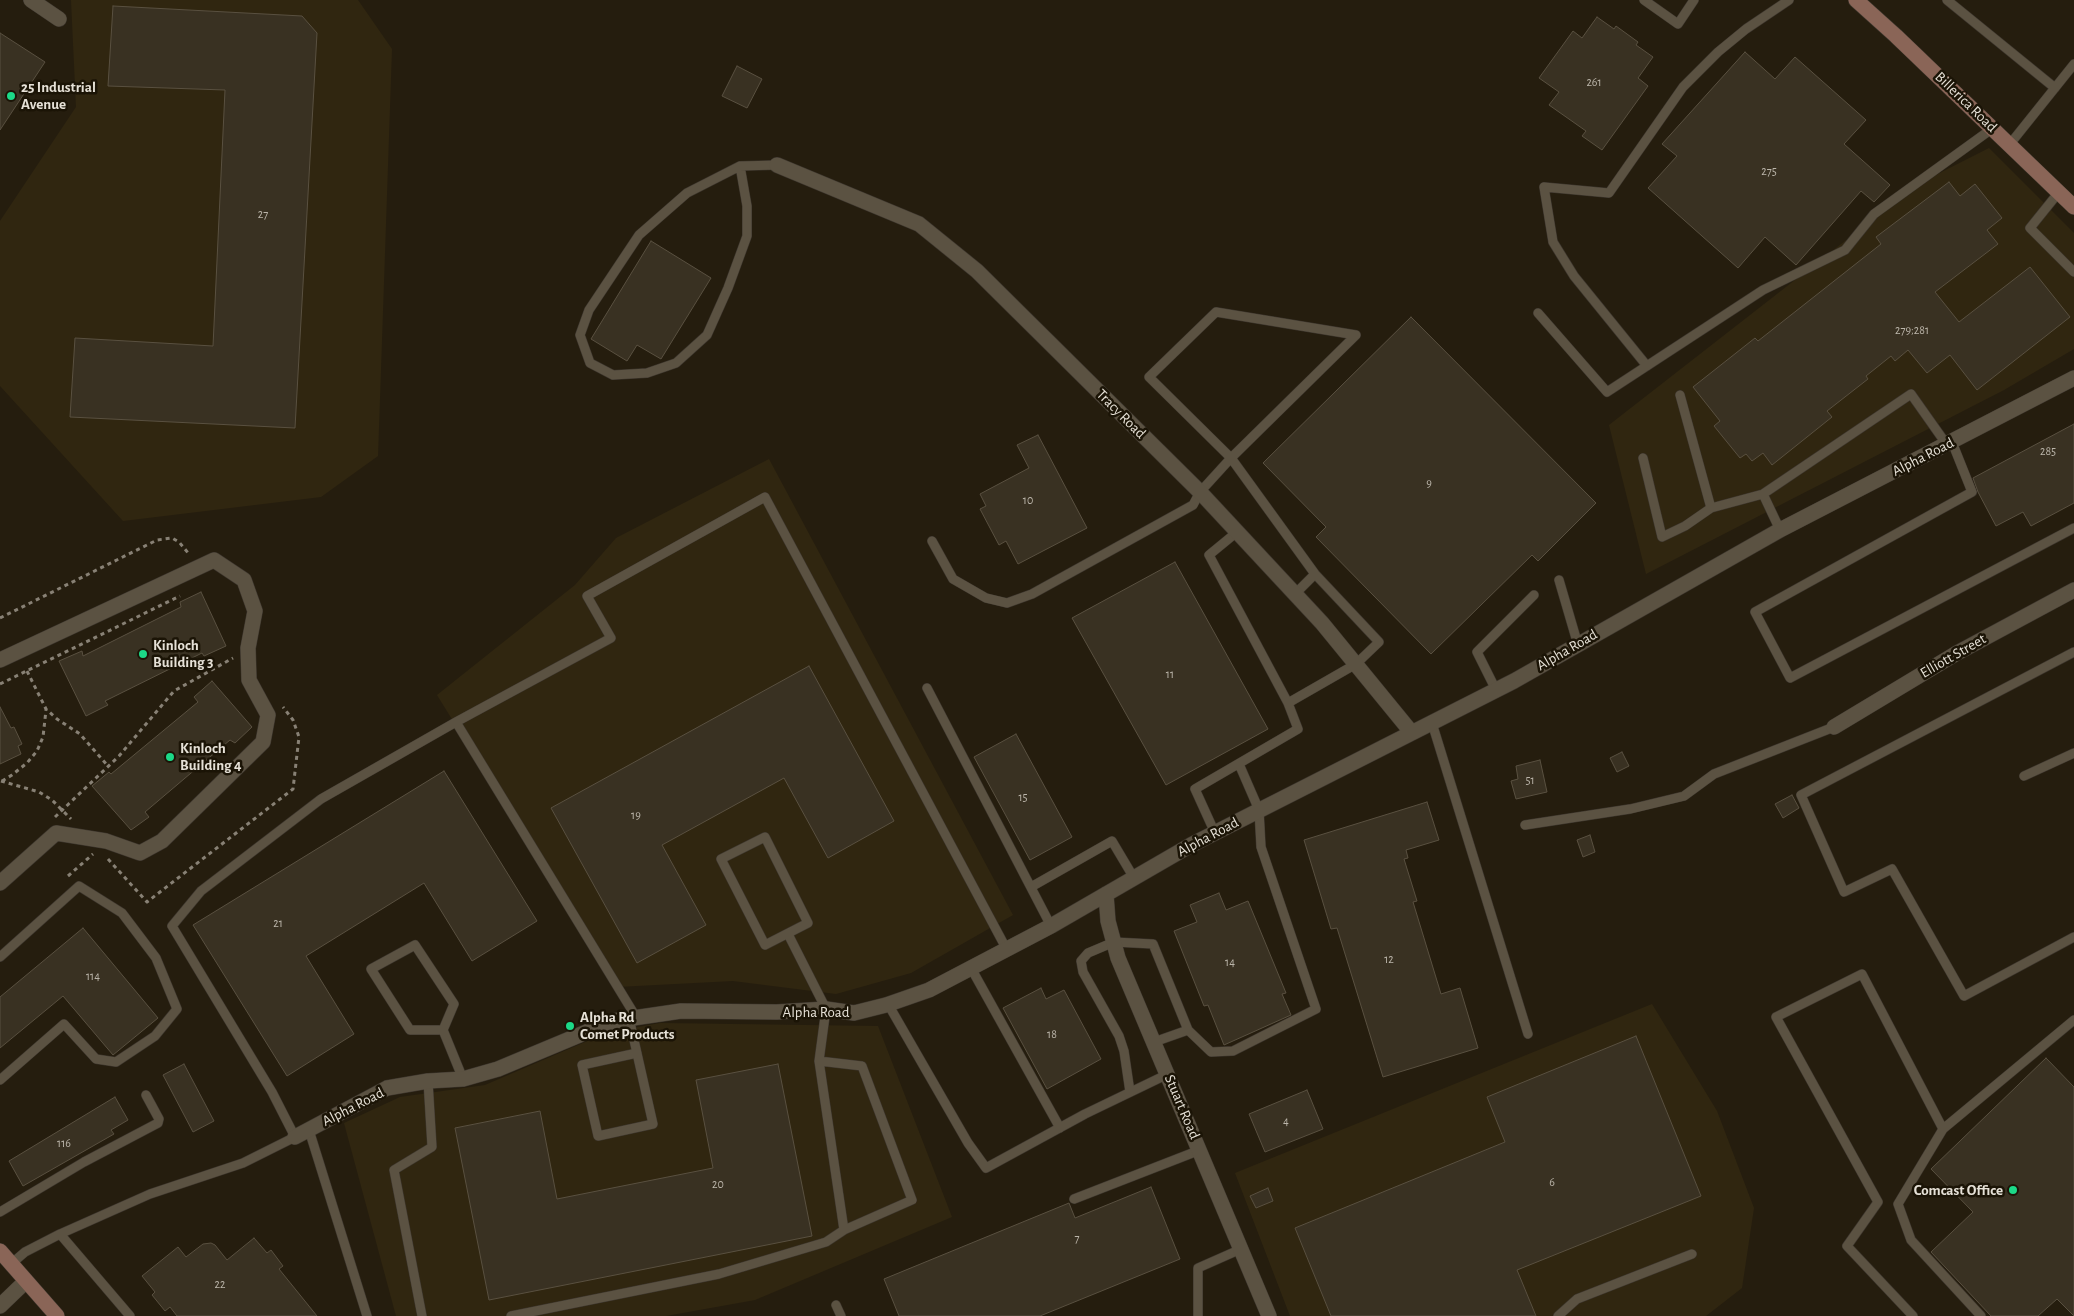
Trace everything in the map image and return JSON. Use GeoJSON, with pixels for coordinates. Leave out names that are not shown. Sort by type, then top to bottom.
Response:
{"type":"FeatureCollection","features":[{"type":"Feature","properties":{"kind":"main road","name":"Billerica Road"},"geometry":{"type":"LineString","coordinates":[[1856,0],[2010,144],[2074,207]]}},
{"type":"Feature","properties":{"kind":"main road"},"geometry":{"type":"LineString","coordinates":[[0,1251],[57,1316]]}},
{"type":"Feature","properties":{"kind":"street"},"geometry":{"type":"LineString","coordinates":[[31,0],[59,19]]}},
{"type":"Feature","properties":{"kind":"street","name":"Tracy Road"},"geometry":{"type":"LineString","coordinates":[[777,164],[919,224],[977,271],[1200,492],[1322,623],[1412,733]]}},
{"type":"Feature","properties":{"kind":"street","name":"Alpha Road"},"geometry":{"type":"LineString","coordinates":[[302,1133],[388,1088],[428,1081],[463,1079],[498,1069],[613,1021],[681,1011],[746,1010],[777,1012],[826,1009],[854,1013],[929,990],[1051,926],[1215,833],[1496,690],[1780,530],[1950,444],[2074,378]]}},
{"type":"Feature","properties":{"kind":"street"},"geometry":{"type":"LineString","coordinates":[[0,660],[214,560],[244,580],[255,611],[248,648],[249,680],[268,715],[263,742],[162,841],[140,853],[106,841],[56,832],[0,883]]}},
{"type":"Feature","properties":{"kind":"street","name":"Elliott Street"},"geometry":{"type":"LineString","coordinates":[[1834,727],[1957,652],[2074,590]]}},
{"type":"Feature","properties":{"kind":"street","name":"Stuart Road"},"geometry":{"type":"LineString","coordinates":[[1106,894],[1108,921],[1118,958],[1270,1316]]}},
{"type":"Feature","properties":{"kind":"street"},"geometry":{"type":"LineString","coordinates":[[0,1306],[26,1281]]}},
{"type":"Feature","properties":{"kind":"lane"},"geometry":{"type":"LineString","coordinates":[[1644,0],[1678,24],[1694,0]]}},
{"type":"Feature","properties":{"kind":"lane"},"geometry":{"type":"LineString","coordinates":[[1647,366],[1574,276],[1553,242],[1544,187],[1609,193],[1683,87],[1718,52],[1746,29],[1789,0]]}},
{"type":"Feature","properties":{"kind":"lane"},"geometry":{"type":"LineString","coordinates":[[1947,0],[2054,88]]}},
{"type":"Feature","properties":{"kind":"lane"},"geometry":{"type":"LineString","coordinates":[[2010,144],[2074,64]]}},
{"type":"Feature","properties":{"kind":"lane"},"geometry":{"type":"LineString","coordinates":[[1538,313],[1607,392],[1763,290],[1846,250],[1874,214],[1993,128]]}},
{"type":"Feature","properties":{"kind":"lane"},"geometry":{"type":"LineString","coordinates":[[740,166],[747,206],[747,236],[728,288],[707,335],[676,363],[647,373],[612,375],[590,363],[580,335],[589,310],[639,235],[687,192],[740,166],[777,164]]}},
{"type":"Feature","properties":{"kind":"lane"},"geometry":{"type":"LineString","coordinates":[[2059,192],[2030,228],[2074,272]]}},
{"type":"Feature","properties":{"kind":"lane"},"geometry":{"type":"LineString","coordinates":[[932,541],[953,579],[986,598],[1007,603],[1032,594],[1193,505],[1200,492],[1231,458],[1356,335],[1216,312],[1149,377],[1231,458],[1315,574],[1379,642],[1356,664],[1288,703]]}},
{"type":"Feature","properties":{"kind":"lane"},"geometry":{"type":"LineString","coordinates":[[1643,458],[1662,537],[1685,526],[1712,508],[1763,494],[1911,394],[1950,444],[1972,492],[1755,612],[1790,678],[2074,528]]}},
{"type":"Feature","properties":{"kind":"lane"},"geometry":{"type":"LineString","coordinates":[[1680,395],[1712,508]]}},
{"type":"Feature","properties":{"kind":"lane"},"geometry":{"type":"LineString","coordinates":[[1763,494],[1780,530]]}},
{"type":"Feature","properties":{"kind":"lane"},"geometry":{"type":"LineString","coordinates":[[367,1316],[302,1133],[272,1092],[172,926],[201,891],[321,799],[456,722],[611,638],[587,596],[765,497],[1007,950]]}},
{"type":"Feature","properties":{"kind":"lane"},"geometry":{"type":"LineString","coordinates":[[1215,833],[1195,789],[1298,729],[1288,703],[1209,555],[1237,532]]}},
{"type":"Feature","properties":{"kind":"lane"},"geometry":{"type":"LineString","coordinates":[[1295,594],[1315,574]]}},
{"type":"Feature","properties":{"kind":"lane"},"geometry":{"type":"LineString","coordinates":[[1559,580],[1578,644]]}},
{"type":"Feature","properties":{"kind":"lane"},"geometry":{"type":"LineString","coordinates":[[1496,690],[1477,652],[1534,595]]}},
{"type":"Feature","properties":{"kind":"lane"},"geometry":{"type":"LineString","coordinates":[[2074,652],[1801,795],[1844,892],[1892,869],[1964,996],[2074,937]]}},
{"type":"Feature","properties":{"kind":"lane"},"geometry":{"type":"LineString","coordinates":[[928,688],[1051,926]]}},
{"type":"Feature","properties":{"kind":"lane"},"geometry":{"type":"LineString","coordinates":[[456,722],[632,1018],[637,1053],[653,1124],[598,1136],[582,1065],[637,1053]]}},
{"type":"Feature","properties":{"kind":"lane"},"geometry":{"type":"LineString","coordinates":[[1432,723],[1528,1034]]}},
{"type":"Feature","properties":{"kind":"lane"},"geometry":{"type":"LineString","coordinates":[[1525,825],[1630,809],[1684,796],[1714,774],[1834,727]]}},
{"type":"Feature","properties":{"kind":"lane"},"geometry":{"type":"LineString","coordinates":[[2024,776],[2074,753]]}},
{"type":"Feature","properties":{"kind":"lane"},"geometry":{"type":"LineString","coordinates":[[1130,1092],[1124,1051],[1119,1036],[1083,972],[1081,961],[1088,953],[1114,942],[1154,944],[1188,1030],[1211,1052],[1233,1051],[1316,1009],[1262,847],[1259,810],[1239,764]]}},
{"type":"Feature","properties":{"kind":"lane"},"geometry":{"type":"LineString","coordinates":[[765,837],[808,923],[788,934],[765,945],[721,859],[765,837]]}},
{"type":"Feature","properties":{"kind":"lane"},"geometry":{"type":"LineString","coordinates":[[1031,887],[1112,841],[1134,878]]}},
{"type":"Feature","properties":{"kind":"lane"},"geometry":{"type":"LineString","coordinates":[[0,958],[80,886],[122,913],[156,958],[177,1009],[155,1036],[116,1062],[96,1058],[64,1024],[0,1080]]}},
{"type":"Feature","properties":{"kind":"lane"},"geometry":{"type":"LineString","coordinates":[[788,934],[826,1009],[819,1060],[844,1230]]}},
{"type":"Feature","properties":{"kind":"lane"},"geometry":{"type":"LineString","coordinates":[[444,1030],[410,1030],[371,969],[415,945],[454,1004],[444,1030],[463,1079]]}},
{"type":"Feature","properties":{"kind":"lane"},"geometry":{"type":"LineString","coordinates":[[971,968],[1060,1128]]}},
{"type":"Feature","properties":{"kind":"lane"},"geometry":{"type":"LineString","coordinates":[[1913,1316],[1846,1246],[1878,1202],[1776,1017],[1862,974],[1943,1129]]}},
{"type":"Feature","properties":{"kind":"lane"},"geometry":{"type":"LineString","coordinates":[[888,1004],[972,1150],[986,1168],[1084,1114],[1168,1074]]}},
{"type":"Feature","properties":{"kind":"lane"},"geometry":{"type":"LineString","coordinates":[[1981,1316],[1911,1240],[1898,1204],[1943,1129],[2074,1020]]}},
{"type":"Feature","properties":{"kind":"lane"},"geometry":{"type":"LineString","coordinates":[[1154,1042],[1188,1030]]}},
{"type":"Feature","properties":{"kind":"lane"},"geometry":{"type":"LineString","coordinates":[[511,1316],[719,1274],[826,1242],[844,1230],[912,1200],[862,1066],[819,1060]]}},
{"type":"Feature","properties":{"kind":"lane"},"geometry":{"type":"LineString","coordinates":[[422,1316],[394,1170],[432,1147],[428,1081]]}},
{"type":"Feature","properties":{"kind":"lane"},"geometry":{"type":"LineString","coordinates":[[0,1212],[84,1162],[158,1124],[159,1119],[146,1095]]}},
{"type":"Feature","properties":{"kind":"lane"},"geometry":{"type":"LineString","coordinates":[[11,1264],[25,1252],[60,1234],[150,1194],[243,1163],[302,1133]]}},
{"type":"Feature","properties":{"kind":"lane"},"geometry":{"type":"LineString","coordinates":[[1074,1199],[1200,1150]]}},
{"type":"Feature","properties":{"kind":"lane"},"geometry":{"type":"LineString","coordinates":[[60,1234],[130,1316]]}},
{"type":"Feature","properties":{"kind":"lane"},"geometry":{"type":"LineString","coordinates":[[1198,1316],[1198,1268],[1241,1249]]}},
{"type":"Feature","properties":{"kind":"lane"},"geometry":{"type":"LineString","coordinates":[[1558,1316],[1577,1299],[1692,1254]]}},
{"type":"Feature","properties":{"kind":"lane"},"geometry":{"type":"LineString","coordinates":[[836,1305],[841,1316]]}},
{"type":"Feature","properties":{"kind":"path"},"geometry":{"type":"LineString","coordinates":[[0,618],[158,540],[172,538],[179,542],[188,554],[197,555]]}},
{"type":"Feature","properties":{"kind":"path"},"geometry":{"type":"LineString","coordinates":[[0,684],[180,596]]}},
{"type":"Feature","properties":{"kind":"path"},"geometry":{"type":"LineString","coordinates":[[49,822],[119,756],[174,691],[212,668],[239,656]]}},
{"type":"Feature","properties":{"kind":"path"},"geometry":{"type":"LineString","coordinates":[[28,671],[46,710],[57,720],[80,734],[108,766]]}},
{"type":"Feature","properties":{"kind":"path"},"geometry":{"type":"LineString","coordinates":[[105,855],[147,902],[293,789],[299,737],[293,720],[282,706]]}},
{"type":"Feature","properties":{"kind":"path"},"geometry":{"type":"LineString","coordinates":[[0,781],[28,763],[37,751],[43,737],[46,710]]}},
{"type":"Feature","properties":{"kind":"path"},"geometry":{"type":"LineString","coordinates":[[0,781],[39,792],[62,810],[76,825]]}},
{"type":"Feature","properties":{"kind":"path"},"geometry":{"type":"LineString","coordinates":[[64,880],[99,849]]}},
{"type":"Feature","properties":{"kind":"shaded area"},"geometry":{"type":"Polygon","coordinates":[[[71,0],[358,0],[392,49],[378,456],[321,497],[123,521],[0,386],[0,221],[76,107],[71,0]]]}},
{"type":"Feature","properties":{"kind":"shaded area"},"geometry":{"type":"Polygon","coordinates":[[[1989,148],[2074,233],[2074,349],[2004,390],[1646,574],[1609,425],[1918,184],[1989,148]]]}},
{"type":"Feature","properties":{"kind":"shaded area"},"geometry":{"type":"Polygon","coordinates":[[[769,459],[1013,915],[911,973],[836,994],[733,981],[617,987],[437,695],[575,585],[616,538],[769,459]]]}},
{"type":"Feature","properties":{"kind":"shaded area"},"geometry":{"type":"Polygon","coordinates":[[[1652,1004],[1717,1111],[1754,1208],[1742,1288],[1706,1316],[1290,1316],[1235,1173],[1652,1004]]]}},
{"type":"Feature","properties":{"kind":"shaded area"},"geometry":{"type":"Polygon","coordinates":[[[660,1023],[878,1026],[952,1217],[755,1300],[666,1316],[396,1316],[344,1123],[400,1097],[485,1085],[606,1033],[660,1023]]]}},
{"type":"Feature","properties":{"kind":"building"},"geometry":{"type":"Polygon","coordinates":[[[113,6],[302,16],[317,33],[295,428],[70,417],[75,338],[213,346],[225,90],[108,86],[113,6]]]}},
{"type":"Feature","properties":{"kind":"building"},"geometry":{"type":"Polygon","coordinates":[[[1597,17],[1614,29],[1616,26],[1638,42],[1636,45],[1653,57],[1638,78],[1648,86],[1602,150],[1582,136],[1586,131],[1549,105],[1559,92],[1539,78],[1573,31],[1582,38],[1597,17]]]}},
{"type":"Feature","properties":{"kind":"building","name":"25 Industrial Avenue"},"geometry":{"type":"Polygon","coordinates":[[[0,33],[45,62],[0,130],[0,33]]]}},
{"type":"Feature","properties":{"kind":"building"},"geometry":{"type":"Polygon","coordinates":[[[1745,52],[1775,79],[1795,57],[1866,120],[1844,144],[1890,185],[1874,202],[1861,191],[1796,265],[1765,237],[1738,268],[1648,188],[1677,156],[1662,144],[1745,52]]]}},
{"type":"Feature","properties":{"kind":"building"},"geometry":{"type":"Polygon","coordinates":[[[737,66],[762,79],[747,108],[722,96],[737,66]]]}},
{"type":"Feature","properties":{"kind":"building"},"geometry":{"type":"Polygon","coordinates":[[[1949,182],[1960,196],[1975,184],[2002,218],[1987,230],[1998,244],[1935,292],[1959,322],[2030,267],[2070,317],[1977,390],[1950,355],[1927,373],[1908,350],[1895,361],[1891,356],[1866,376],[1868,379],[1827,411],[1832,417],[1772,465],[1763,453],[1752,461],[1746,454],[1740,458],[1714,426],[1720,421],[1693,387],[1755,338],[1758,341],[1881,244],[1876,237],[1949,182]]]}},
{"type":"Feature","properties":{"kind":"building"},"geometry":{"type":"Polygon","coordinates":[[[651,241],[711,278],[661,359],[637,345],[627,361],[591,339],[651,241]]]}},
{"type":"Feature","properties":{"kind":"building"},"geometry":{"type":"Polygon","coordinates":[[[1411,317],[1596,503],[1538,561],[1532,555],[1431,654],[1316,537],[1326,527],[1263,463],[1411,317]]]}},
{"type":"Feature","properties":{"kind":"building"},"geometry":{"type":"Polygon","coordinates":[[[2074,424],[2074,503],[2031,526],[2023,512],[1996,526],[1978,492],[1973,478],[2074,424]]]}},
{"type":"Feature","properties":{"kind":"building"},"geometry":{"type":"Polygon","coordinates":[[[1038,435],[1087,528],[1018,564],[1006,541],[999,545],[980,509],[986,506],[980,494],[1029,468],[1017,445],[1038,435]]]}},
{"type":"Feature","properties":{"kind":"building"},"geometry":{"type":"Polygon","coordinates":[[[1175,562],[1268,729],[1166,785],[1072,618],[1175,562]]]}},
{"type":"Feature","properties":{"kind":"building","name":"Kinloch Building 3"},"geometry":{"type":"Polygon","coordinates":[[[201,592],[226,646],[204,656],[202,653],[105,701],[108,705],[86,716],[59,661],[82,651],[83,656],[181,607],[180,602],[201,592]]]}},
{"type":"Feature","properties":{"kind":"building"},"geometry":{"type":"Polygon","coordinates":[[[809,666],[894,821],[828,858],[784,778],[662,845],[706,925],[637,963],[551,808],[809,666]]]}},
{"type":"Feature","properties":{"kind":"building","name":"Kinloch Building 4"},"geometry":{"type":"Polygon","coordinates":[[[212,681],[252,727],[235,743],[230,740],[145,812],[149,817],[131,830],[92,786],[109,772],[111,774],[198,702],[194,697],[212,681]]]}},
{"type":"Feature","properties":{"kind":"building"},"geometry":{"type":"Polygon","coordinates":[[[0,707],[11,728],[14,727],[22,744],[18,746],[21,754],[0,764],[0,707]]]}},
{"type":"Feature","properties":{"kind":"building"},"geometry":{"type":"Polygon","coordinates":[[[1016,734],[1072,837],[1030,860],[974,757],[1016,734]]]}},
{"type":"Feature","properties":{"kind":"building"},"geometry":{"type":"Polygon","coordinates":[[[1622,752],[1629,766],[1617,772],[1610,758],[1622,752]]]}},
{"type":"Feature","properties":{"kind":"building"},"geometry":{"type":"Polygon","coordinates":[[[1540,760],[1547,792],[1516,799],[1511,781],[1518,779],[1516,766],[1540,760]]]}},
{"type":"Feature","properties":{"kind":"building"},"geometry":{"type":"Polygon","coordinates":[[[444,771],[537,921],[472,961],[424,883],[306,956],[354,1034],[287,1076],[193,925],[444,771]]]}},
{"type":"Feature","properties":{"kind":"building"},"geometry":{"type":"Polygon","coordinates":[[[1792,795],[1799,808],[1783,818],[1775,804],[1792,795]]]}},
{"type":"Feature","properties":{"kind":"building"},"geometry":{"type":"Polygon","coordinates":[[[1427,802],[1439,840],[1406,850],[1408,858],[1404,859],[1417,901],[1413,902],[1441,994],[1460,988],[1478,1048],[1383,1077],[1337,928],[1331,929],[1304,840],[1427,802]]]}},
{"type":"Feature","properties":{"kind":"building"},"geometry":{"type":"Polygon","coordinates":[[[1590,835],[1595,852],[1583,857],[1577,840],[1590,835]]]}},
{"type":"Feature","properties":{"kind":"building"},"geometry":{"type":"Polygon","coordinates":[[[1219,893],[1226,910],[1248,901],[1286,993],[1282,994],[1291,1015],[1224,1045],[1208,1005],[1204,1006],[1174,931],[1197,922],[1190,905],[1219,893]]]}},
{"type":"Feature","properties":{"kind":"building"},"geometry":{"type":"Polygon","coordinates":[[[83,928],[158,1018],[113,1055],[63,996],[0,1048],[0,997],[83,928]]]}},
{"type":"Feature","properties":{"kind":"building"},"geometry":{"type":"Polygon","coordinates":[[[1041,988],[1046,999],[1064,990],[1101,1059],[1047,1089],[1003,1008],[1041,988]]]}},
{"type":"Feature","properties":{"kind":"building"},"geometry":{"type":"Polygon","coordinates":[[[1636,1036],[1701,1196],[1517,1270],[1536,1316],[1331,1316],[1295,1228],[1505,1142],[1487,1097],[1636,1036]]]}},
{"type":"Feature","properties":{"kind":"building","name":"Comcast Office"},"geometry":{"type":"Polygon","coordinates":[[[2046,1058],[2074,1087],[2074,1316],[2057,1299],[2038,1316],[1991,1316],[1931,1252],[1973,1212],[1931,1169],[2046,1058]]]}},
{"type":"Feature","properties":{"kind":"building"},"geometry":{"type":"Polygon","coordinates":[[[184,1064],[214,1121],[193,1132],[163,1075],[184,1064]]]}},
{"type":"Feature","properties":{"kind":"building"},"geometry":{"type":"Polygon","coordinates":[[[778,1064],[812,1236],[489,1300],[455,1128],[540,1111],[557,1199],[713,1168],[696,1080],[778,1064]]]}},
{"type":"Feature","properties":{"kind":"building"},"geometry":{"type":"Polygon","coordinates":[[[1307,1090],[1323,1129],[1265,1152],[1249,1114],[1307,1090]]]}},
{"type":"Feature","properties":{"kind":"building"},"geometry":{"type":"Polygon","coordinates":[[[115,1097],[128,1120],[111,1130],[114,1134],[23,1186],[9,1161],[115,1097]]]}},
{"type":"Feature","properties":{"kind":"building"},"geometry":{"type":"Polygon","coordinates":[[[1151,1187],[1180,1259],[1040,1316],[899,1316],[884,1279],[1069,1203],[1075,1218],[1151,1187]]]}},
{"type":"Feature","properties":{"kind":"building"},"geometry":{"type":"Polygon","coordinates":[[[1268,1188],[1273,1201],[1256,1208],[1250,1196],[1268,1188]]]}},
{"type":"Feature","properties":{"kind":"building"},"geometry":{"type":"Polygon","coordinates":[[[254,1238],[267,1253],[271,1250],[283,1266],[279,1269],[317,1316],[177,1316],[170,1307],[165,1311],[152,1295],[155,1292],[142,1276],[178,1247],[186,1257],[203,1244],[211,1243],[215,1245],[227,1260],[254,1238]]]}},
{"type":"Feature","properties":{"kind":"place","name":"25 Industrial Avenue"},"geometry":{"type":"Point","coordinates":[11,96]}},
{"type":"Feature","properties":{"kind":"place","name":"Kinloch Building 3"},"geometry":{"type":"Point","coordinates":[143,654]}},
{"type":"Feature","properties":{"kind":"place","name":"Kinloch Building 4"},"geometry":{"type":"Point","coordinates":[170,757]}},
{"type":"Feature","properties":{"kind":"place","name":"Alpha Rd Comet Products"},"geometry":{"type":"Point","coordinates":[570,1026]}},
{"type":"Feature","properties":{"kind":"place","name":"Comcast Office"},"geometry":{"type":"Point","coordinates":[2013,1190]}}]}
